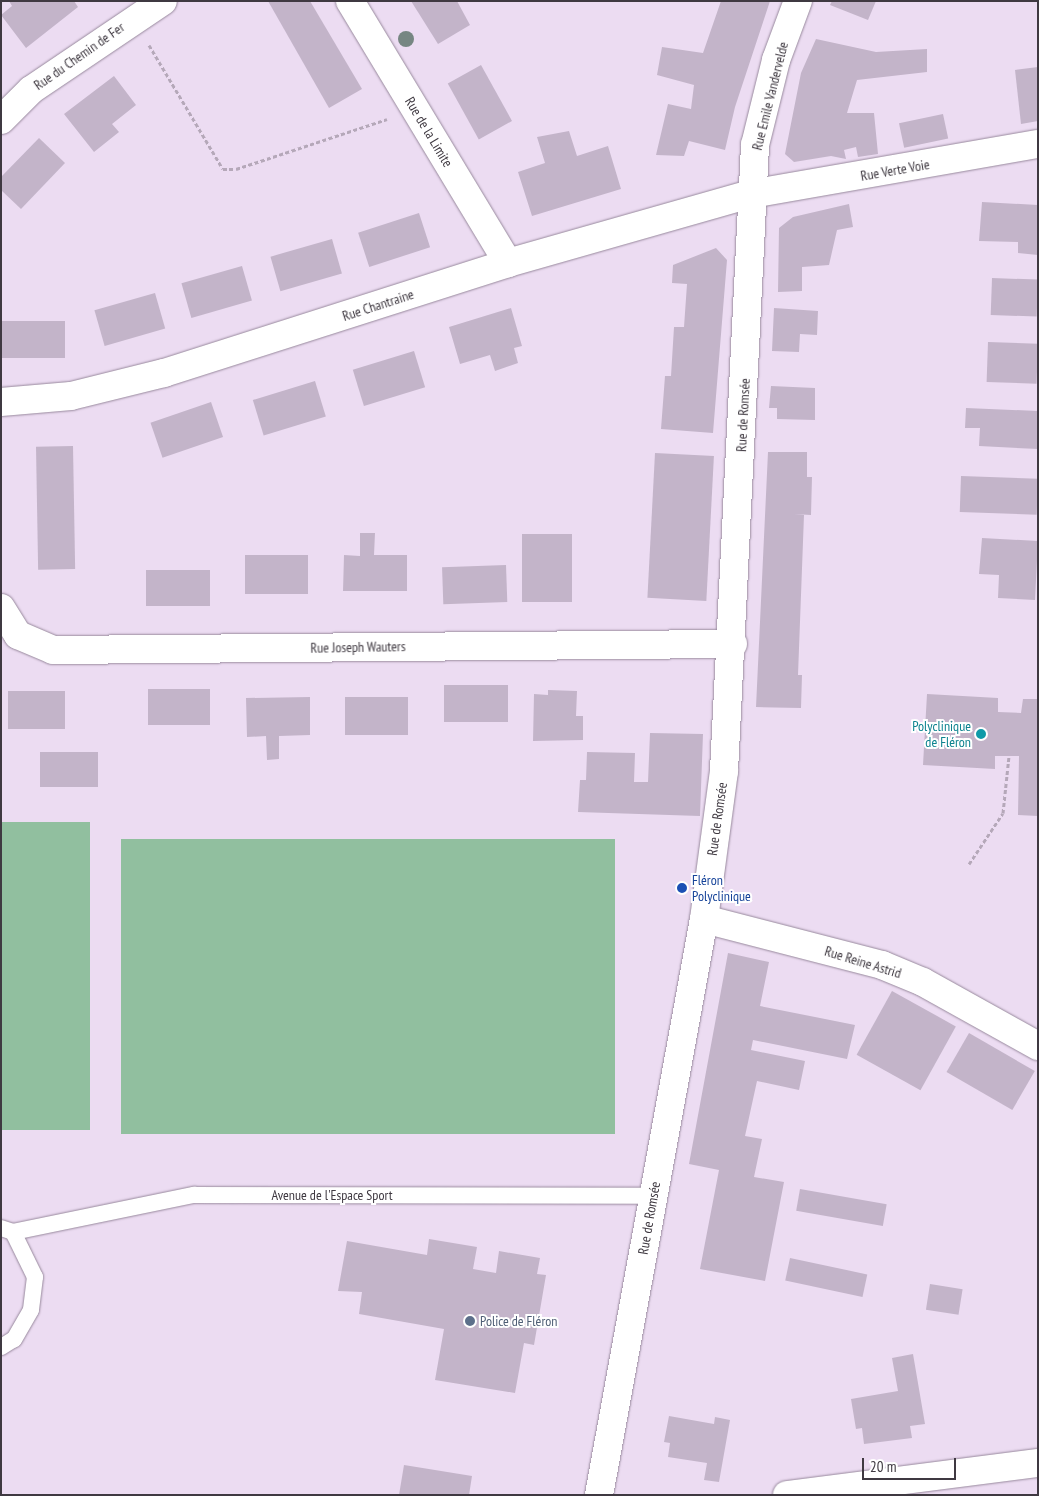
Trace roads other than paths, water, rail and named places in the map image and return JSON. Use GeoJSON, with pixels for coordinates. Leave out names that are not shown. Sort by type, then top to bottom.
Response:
{"type":"FeatureCollection","features":[{"type":"Feature","properties":{"kind":"street","name":"Rue du Chemin de Fer"},"geometry":{"type":"LineString","coordinates":[[1,120],[31,90],[126,23],[163,1]]}},
{"type":"Feature","properties":{"kind":"street","name":"Rue de la Limite"},"geometry":{"type":"LineString","coordinates":[[350,1],[508,263]]}},
{"type":"Feature","properties":{"kind":"street","name":"Rue Emile Vandervelde"},"geometry":{"type":"LineString","coordinates":[[751,194],[757,136],[776,60],[798,1]]}},
{"type":"Feature","properties":{"kind":"street","name":"Rue Verte Voie"},"geometry":{"type":"LineString","coordinates":[[751,194],[1038,144]]}},
{"type":"Feature","properties":{"kind":"street","name":"Rue Chantraine"},"geometry":{"type":"LineString","coordinates":[[1,402],[71,396],[164,373],[508,263],[751,194]]}},
{"type":"Feature","properties":{"kind":"street","name":"Rue de Romsée"},"geometry":{"type":"LineString","coordinates":[[599,1495],[704,919],[724,771],[733,644],[751,194]]}},
{"type":"Feature","properties":{"kind":"street","name":"Rue Joseph Wauters"},"geometry":{"type":"LineString","coordinates":[[1,608],[18,635],[53,650],[733,644]]}},
{"type":"Feature","properties":{"kind":"street","name":"Rue Reine Astrid"},"geometry":{"type":"LineString","coordinates":[[704,919],[882,965],[923,982],[1038,1046]]}},
{"type":"Feature","properties":{"kind":"street"},"geometry":{"type":"LineString","coordinates":[[787,1495],[1038,1463]]}},
{"type":"Feature","properties":{"kind":"lane","name":"Avenue de l'Espace Sport"},"geometry":{"type":"LineString","coordinates":[[7,1230],[194,1195],[653,1196]]}},
{"type":"Feature","properties":{"kind":"lane"},"geometry":{"type":"LineString","coordinates":[[1,1347],[14,1339],[31,1310],[35,1277],[7,1230]]}},
{"type":"Feature","properties":{"kind":"place","name":"Polyclinique de Fléron"},"geometry":{"type":"Point","coordinates":[981,734]}},
{"type":"Feature","properties":{"kind":"place","name":"Fléron Polyclinique"},"geometry":{"type":"Point","coordinates":[682,888]}},
{"type":"Feature","properties":{"kind":"place","name":"Police de Fléron"},"geometry":{"type":"Point","coordinates":[470,1321]}}]}
